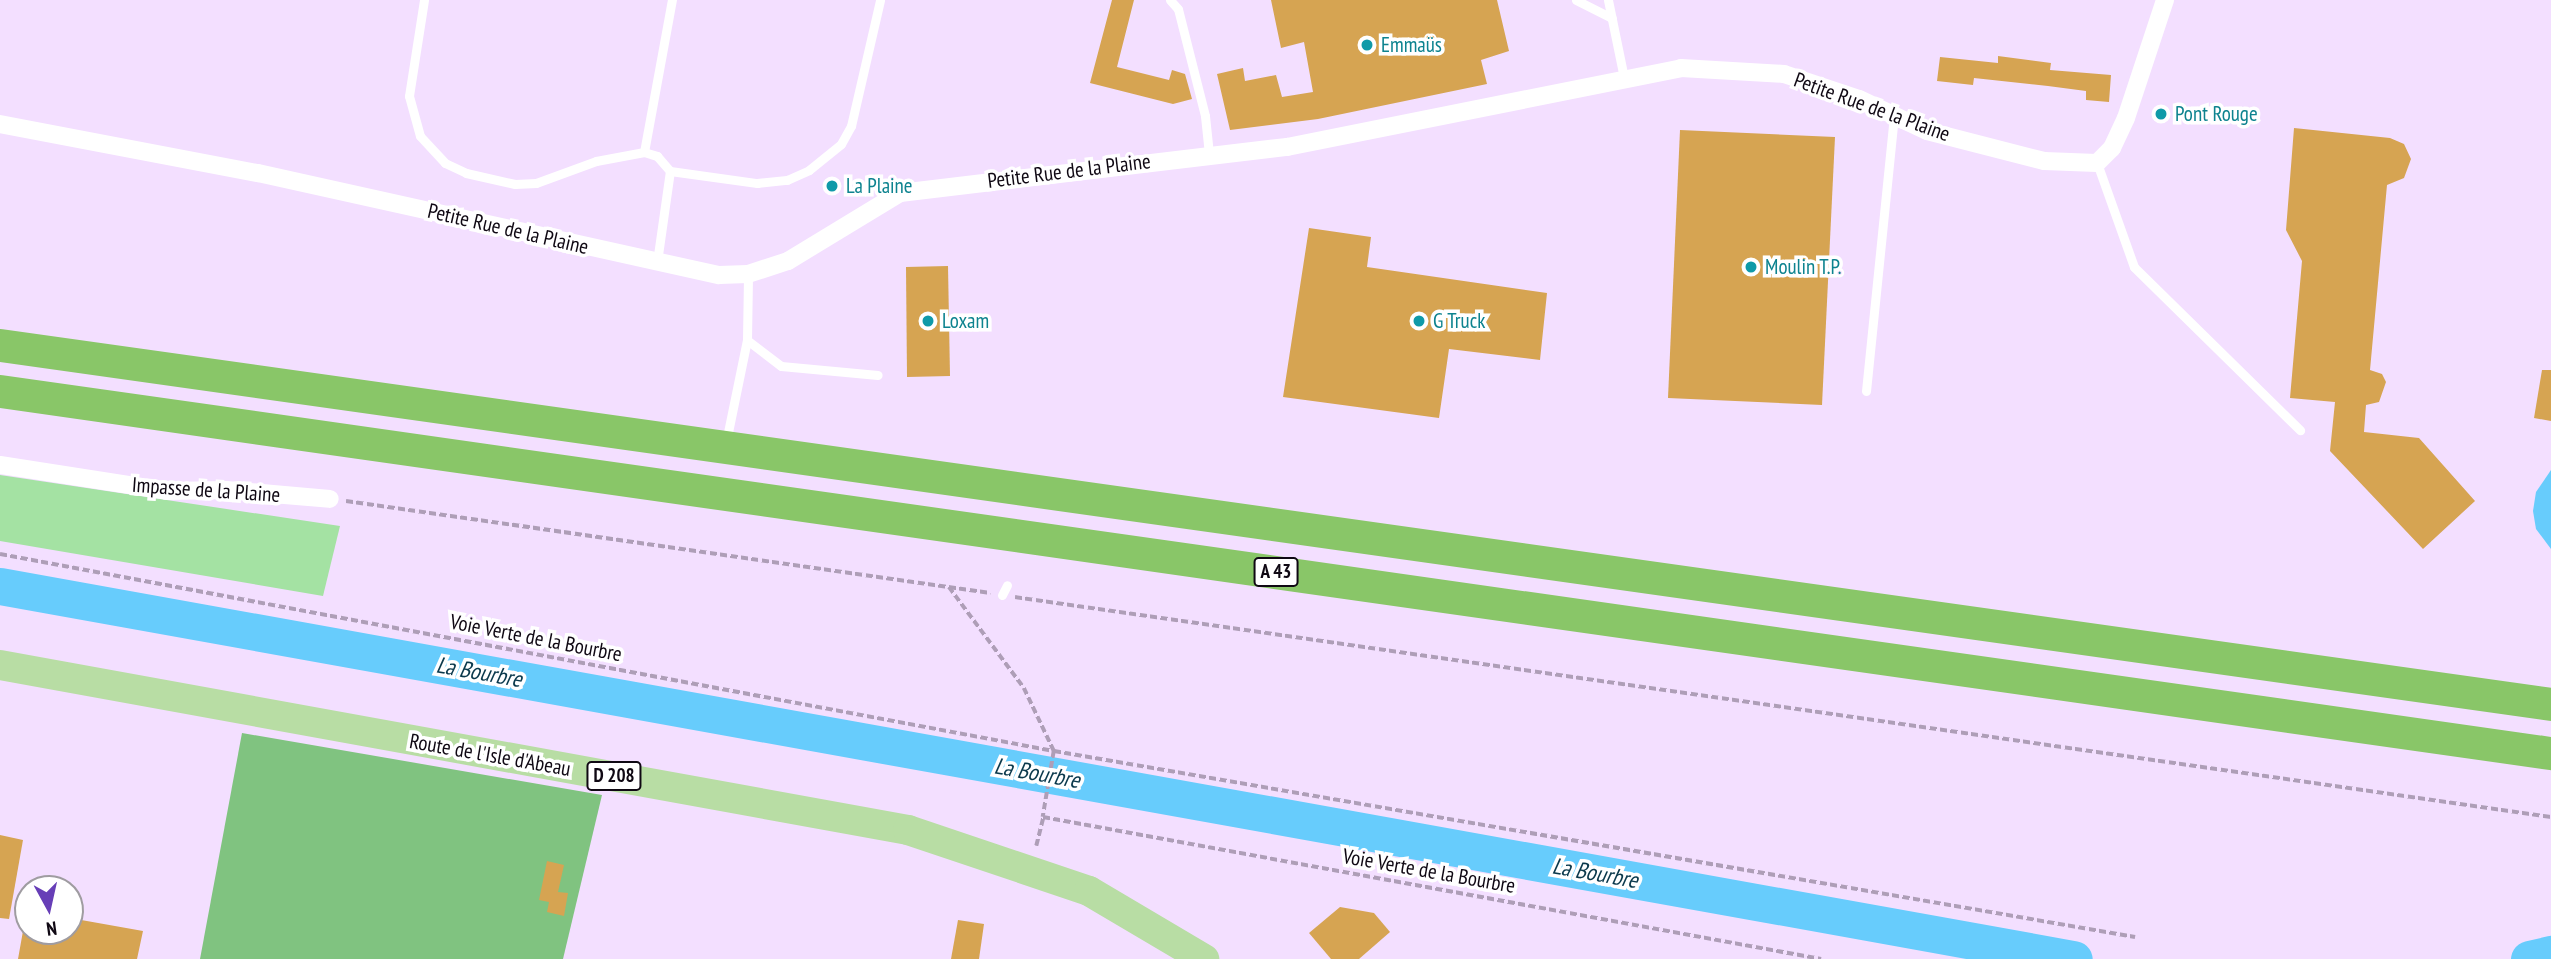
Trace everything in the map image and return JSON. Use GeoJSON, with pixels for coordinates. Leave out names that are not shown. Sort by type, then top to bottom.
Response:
{"type":"FeatureCollection","features":[{"type":"Feature","properties":{"kind":"highway","name":"A 43"},"geometry":{"type":"LineString","coordinates":[[0,345],[2551,705]]}},
{"type":"Feature","properties":{"kind":"highway","name":"A 43"},"geometry":{"type":"LineString","coordinates":[[0,391],[2551,752]]}},
{"type":"Feature","properties":{"kind":"main road","name":"Route de l'Isle d'Abeau"},"geometry":{"type":"LineString","coordinates":[[0,665],[908,830],[1089,891],[1204,959]]}},
{"type":"Feature","properties":{"kind":"street"},"geometry":{"type":"LineString","coordinates":[[2096,163],[2112,148],[2126,118],[2165,0]]}},
{"type":"Feature","properties":{"kind":"street","name":"Petite Rue de la Plaine"},"geometry":{"type":"LineString","coordinates":[[0,124],[258,173],[719,275],[748,274],[788,261],[900,193],[1286,147],[1692,67],[1784,74],[1859,99],[1927,131],[2044,160],[2096,163]]}},
{"type":"Feature","properties":{"kind":"street","name":"Impasse de la Plaine"},"geometry":{"type":"LineString","coordinates":[[0,465],[167,491],[226,490],[330,499]]}},
{"type":"Feature","properties":{"kind":"lane"},"geometry":{"type":"LineString","coordinates":[[424,0],[409,96],[421,136],[445,163],[488,181],[515,184],[536,183],[596,160],[644,152],[657,156],[670,171],[757,183],[787,180],[827,158],[851,126],[880,0]]}},
{"type":"Feature","properties":{"kind":"lane"},"geometry":{"type":"LineString","coordinates":[[644,152],[672,0]]}},
{"type":"Feature","properties":{"kind":"lane"},"geometry":{"type":"LineString","coordinates":[[1170,0],[1178,9],[1205,116],[1209,155]]}},
{"type":"Feature","properties":{"kind":"lane"},"geometry":{"type":"LineString","coordinates":[[1576,0],[1612,18]]}},
{"type":"Feature","properties":{"kind":"lane"},"geometry":{"type":"LineString","coordinates":[[1608,0],[1624,79]]}},
{"type":"Feature","properties":{"kind":"lane"},"geometry":{"type":"LineString","coordinates":[[1866,391],[1894,117]]}},
{"type":"Feature","properties":{"kind":"lane"},"geometry":{"type":"LineString","coordinates":[[2096,163],[2134,267],[2300,430]]}},
{"type":"Feature","properties":{"kind":"lane"},"geometry":{"type":"LineString","coordinates":[[657,262],[670,171]]}},
{"type":"Feature","properties":{"kind":"lane"},"geometry":{"type":"LineString","coordinates":[[724,449],[747,340],[748,274]]}},
{"type":"Feature","properties":{"kind":"lane"},"geometry":{"type":"LineString","coordinates":[[747,340],[781,366],[878,375]]}},
{"type":"Feature","properties":{"kind":"lane"},"geometry":{"type":"LineString","coordinates":[[1002,595],[1007,585]]}},
{"type":"Feature","properties":{"kind":"path"},"geometry":{"type":"LineString","coordinates":[[330,499],[2551,817]]}},
{"type":"Feature","properties":{"kind":"path","name":"Voie Verte de la Bourbre"},"geometry":{"type":"LineString","coordinates":[[0,554],[1054,751],[2135,937]]}},
{"type":"Feature","properties":{"kind":"path"},"geometry":{"type":"LineString","coordinates":[[949,587],[1024,688],[1054,751],[1043,817],[1030,869]]}},
{"type":"Feature","properties":{"kind":"path","name":"Voie Verte de la Bourbre"},"geometry":{"type":"LineString","coordinates":[[1043,817],[1821,959]]}},
{"type":"Feature","properties":{"kind":"green space"},"geometry":{"type":"Polygon","coordinates":[[[0,475],[340,526],[323,596],[0,541],[0,475]]]}},
{"type":"Feature","properties":{"kind":"green space"},"geometry":{"type":"Polygon","coordinates":[[[242,733],[602,795],[563,959],[200,959],[242,733]]]}},
{"type":"Feature","properties":{"kind":"water"},"geometry":{"type":"Polygon","coordinates":[[[2551,470],[2551,549],[2536,529],[2533,511],[2536,492],[2551,470]]]}},
{"type":"Feature","properties":{"kind":"building"},"geometry":{"type":"Polygon","coordinates":[[[1112,0],[1134,0],[1117,67],[1169,80],[1172,70],[1185,74],[1192,99],[1173,104],[1090,83],[1112,0]]]}},
{"type":"Feature","properties":{"kind":"building"},"geometry":{"type":"Polygon","coordinates":[[[1271,0],[1497,0],[1509,51],[1481,60],[1487,84],[1318,119],[1230,130],[1217,74],[1243,68],[1245,81],[1276,75],[1282,97],[1313,92],[1304,42],[1281,48],[1271,0]]]}},
{"type":"Feature","properties":{"kind":"building"},"geometry":{"type":"Polygon","coordinates":[[[1998,56],[2051,63],[2050,70],[2111,75],[2109,102],[2086,100],[2086,91],[2048,86],[1974,78],[1973,85],[1937,81],[1940,57],[1998,63],[1998,56]]]}},
{"type":"Feature","properties":{"kind":"building"},"geometry":{"type":"Polygon","coordinates":[[[2294,128],[2390,138],[2404,144],[2411,159],[2404,178],[2387,185],[2370,370],[2382,374],[2386,382],[2379,402],[2366,405],[2364,432],[2419,438],[2475,501],[2423,549],[2330,451],[2335,402],[2290,398],[2302,261],[2286,230],[2294,128]]]}},
{"type":"Feature","properties":{"kind":"building","name":"Moulin T.P."},"geometry":{"type":"Polygon","coordinates":[[[1680,130],[1835,137],[1822,405],[1668,398],[1680,130]]]}},
{"type":"Feature","properties":{"kind":"building","name":"G Truck"},"geometry":{"type":"Polygon","coordinates":[[[1309,228],[1371,237],[1367,267],[1547,293],[1540,360],[1449,349],[1439,418],[1283,397],[1309,228]]]}},
{"type":"Feature","properties":{"kind":"building","name":"Loxam"},"geometry":{"type":"Polygon","coordinates":[[[948,266],[950,376],[907,377],[906,267],[948,266]]]}},
{"type":"Feature","properties":{"kind":"building"},"geometry":{"type":"Polygon","coordinates":[[[2542,370],[2551,370],[2551,421],[2534,418],[2542,370]]]}},
{"type":"Feature","properties":{"kind":"building"},"geometry":{"type":"Polygon","coordinates":[[[0,835],[23,840],[17,875],[14,875],[9,919],[0,918],[0,835]]]}},
{"type":"Feature","properties":{"kind":"building"},"geometry":{"type":"Polygon","coordinates":[[[547,861],[564,865],[558,892],[568,893],[564,916],[547,912],[549,902],[539,900],[547,861]]]}},
{"type":"Feature","properties":{"kind":"building"},"geometry":{"type":"Polygon","coordinates":[[[1340,907],[1374,913],[1390,932],[1359,959],[1331,959],[1309,933],[1340,907]]]}},
{"type":"Feature","properties":{"kind":"building"},"geometry":{"type":"Polygon","coordinates":[[[84,920],[143,931],[137,959],[18,959],[20,945],[84,945],[84,920]]]}},
{"type":"Feature","properties":{"kind":"building"},"geometry":{"type":"Polygon","coordinates":[[[958,920],[984,924],[979,959],[951,959],[958,920]]]}},
{"type":"Feature","properties":{"kind":"waterway","name":"La Bourbre"},"geometry":{"type":"LineString","coordinates":[[0,586],[2074,959]]}},
{"type":"Feature","properties":{"kind":"waterway","name":"La Bourbre"},"geometry":{"type":"LineString","coordinates":[[2529,959],[2551,954]]}},
{"type":"Feature","properties":{"kind":"place","name":"Emmaüs"},"geometry":{"type":"Point","coordinates":[1367,45]}},
{"type":"Feature","properties":{"kind":"place","name":"Pont Rouge"},"geometry":{"type":"Point","coordinates":[2161,114]}},
{"type":"Feature","properties":{"kind":"place","name":"La Plaine"},"geometry":{"type":"Point","coordinates":[832,186]}},
{"type":"Feature","properties":{"kind":"place","name":"Moulin T.P."},"geometry":{"type":"Point","coordinates":[1751,267]}},
{"type":"Feature","properties":{"kind":"place","name":"Loxam"},"geometry":{"type":"Point","coordinates":[928,321]}},
{"type":"Feature","properties":{"kind":"place","name":"G Truck"},"geometry":{"type":"Point","coordinates":[1419,321]}}]}
